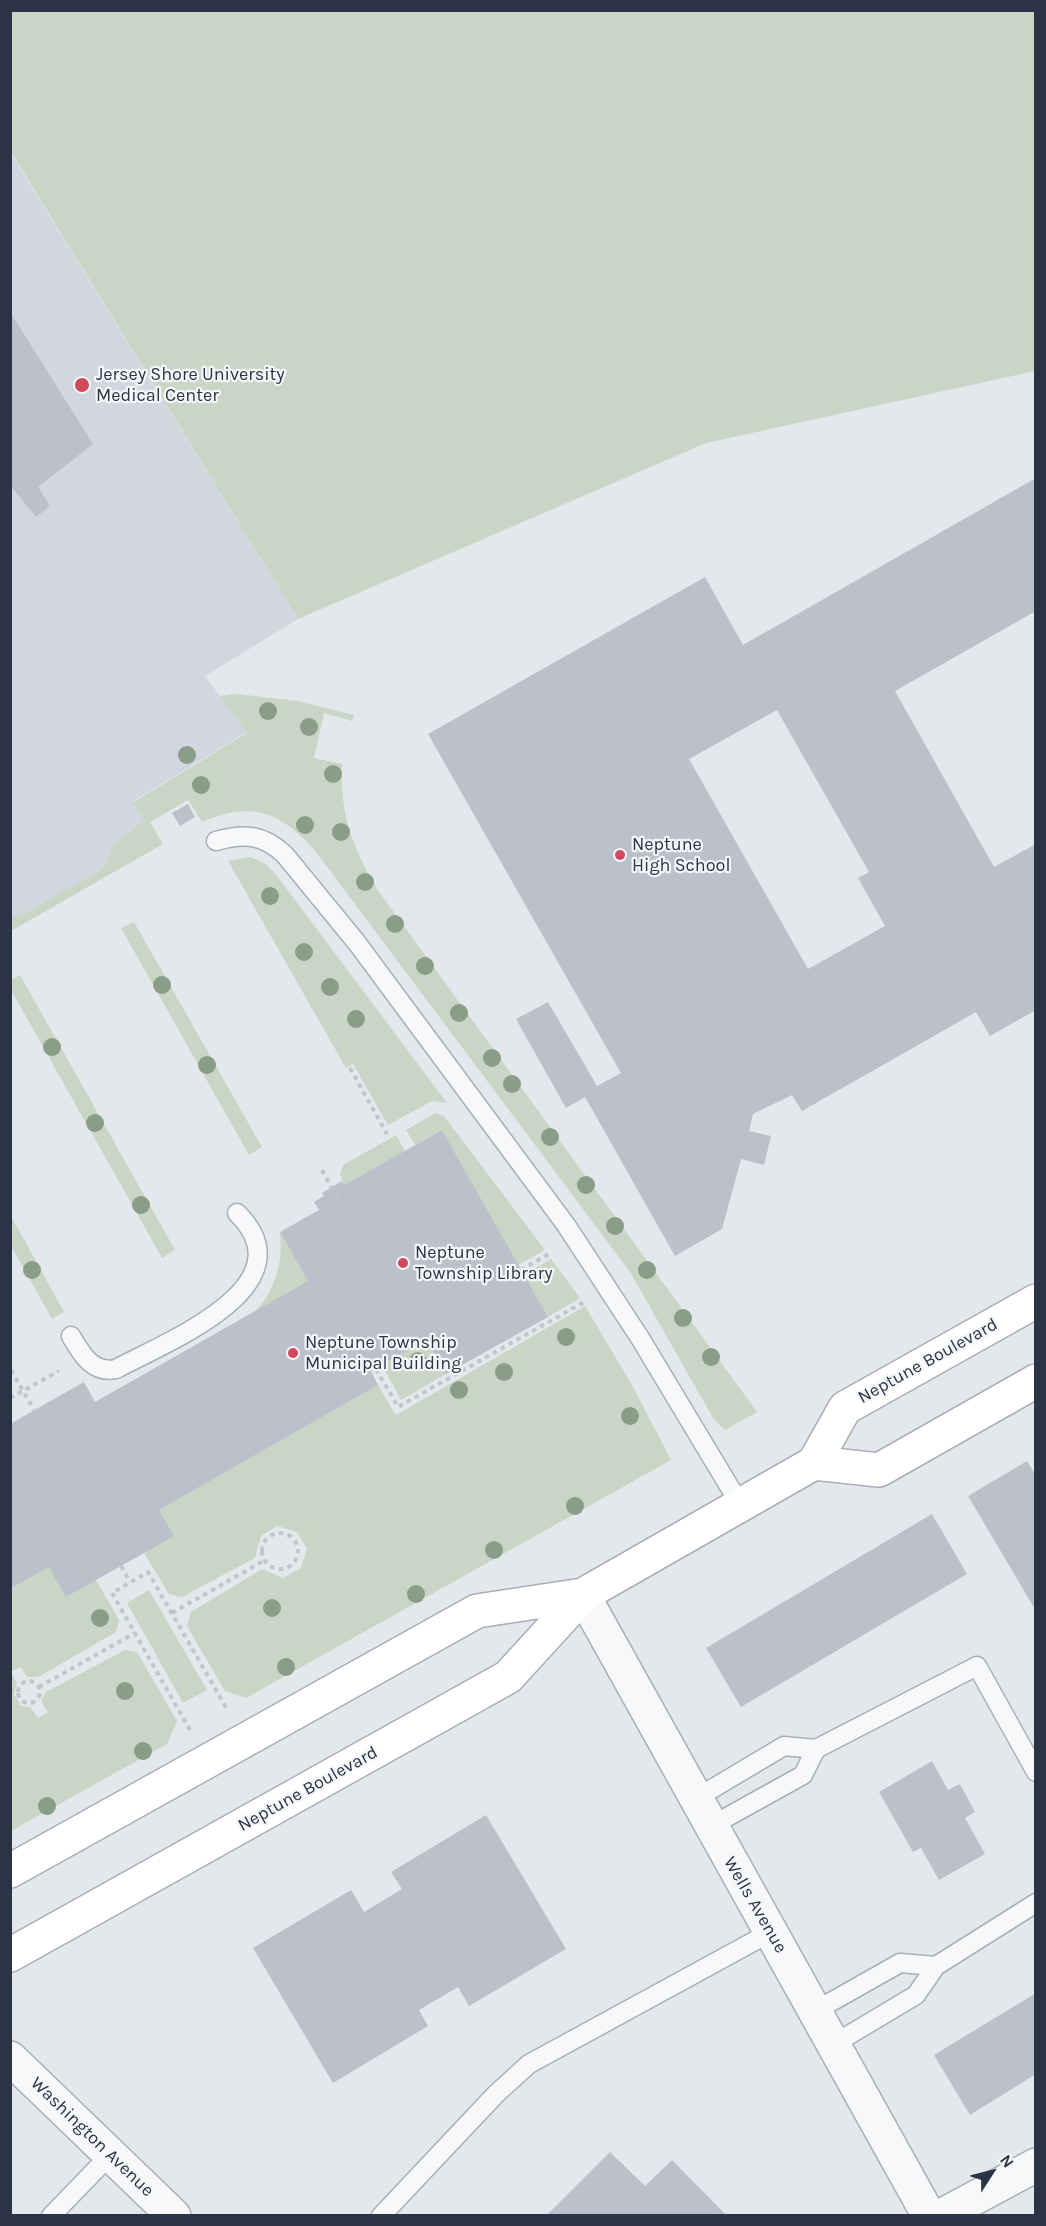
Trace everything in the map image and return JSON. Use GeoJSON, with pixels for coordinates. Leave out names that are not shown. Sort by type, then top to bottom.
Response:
{"type":"FeatureCollection","features":[{"type":"Feature","properties":{"kind":"street","name":"Neptune Boulevard"},"geometry":{"type":"LineString","coordinates":[[10,1955],[508,1677],[583,1594],[814,1463],[845,1408],[1035,1301]]}},
{"type":"Feature","properties":{"kind":"street"},"geometry":{"type":"LineString","coordinates":[[814,1463],[879,1470],[1035,1381]]}},
{"type":"Feature","properties":{"kind":"street","name":"Neptune Boulevard"},"geometry":{"type":"LineString","coordinates":[[10,1871],[477,1611],[583,1594]]}},
{"type":"Feature","properties":{"kind":"street","name":"Wells Avenue"},"geometry":{"type":"LineString","coordinates":[[583,1594],[929,2216]]}},
{"type":"Feature","properties":{"kind":"street","name":"Washington Avenue"},"geometry":{"type":"LineString","coordinates":[[10,2058],[174,2216]]}},
{"type":"Feature","properties":{"kind":"street"},"geometry":{"type":"LineString","coordinates":[[941,2216],[1035,2165]]}},
{"type":"Feature","properties":{"kind":"lane"},"geometry":{"type":"LineString","coordinates":[[216,841],[248,834],[273,844],[285,855],[357,943],[566,1225],[640,1338],[741,1506]]}},
{"type":"Feature","properties":{"kind":"lane"},"geometry":{"type":"LineString","coordinates":[[71,1336],[90,1364],[107,1371],[116,1369],[224,1309],[252,1278],[258,1263],[258,1244],[254,1234],[237,1213]]}},
{"type":"Feature","properties":{"kind":"lane"},"geometry":{"type":"LineString","coordinates":[[703,1812],[784,1746],[816,1749],[977,1666],[1035,1772]]}},
{"type":"Feature","properties":{"kind":"lane"},"geometry":{"type":"LineString","coordinates":[[703,1812],[803,1775],[816,1749]]}},
{"type":"Feature","properties":{"kind":"lane"},"geometry":{"type":"LineString","coordinates":[[834,2044],[916,1995],[936,1966],[1035,1903]]}},
{"type":"Feature","properties":{"kind":"lane"},"geometry":{"type":"LineString","coordinates":[[381,2216],[496,2094],[529,2064],[771,1932]]}},
{"type":"Feature","properties":{"kind":"lane"},"geometry":{"type":"LineString","coordinates":[[815,2011],[900,1963],[936,1966]]}},
{"type":"Feature","properties":{"kind":"lane"},"geometry":{"type":"LineString","coordinates":[[51,2216],[111,2154]]}},
{"type":"Feature","properties":{"kind":"path"},"geometry":{"type":"LineString","coordinates":[[350,1068],[387,1134]]}},
{"type":"Feature","properties":{"kind":"path"},"geometry":{"type":"LineString","coordinates":[[322,1170],[338,1199]]}},
{"type":"Feature","properties":{"kind":"path"},"geometry":{"type":"LineString","coordinates":[[521,1270],[552,1252]]}},
{"type":"Feature","properties":{"kind":"path"},"geometry":{"type":"LineString","coordinates":[[376,1369],[398,1407],[587,1300]]}},
{"type":"Feature","properties":{"kind":"path"},"geometry":{"type":"LineString","coordinates":[[10,1398],[67,1366]]}},
{"type":"Feature","properties":{"kind":"path"},"geometry":{"type":"LineString","coordinates":[[11,1370],[34,1410]]}},
{"type":"Feature","properties":{"kind":"path"},"geometry":{"type":"LineString","coordinates":[[284,1533],[296,1543],[298,1553],[289,1567],[278,1569],[265,1560],[263,1545],[274,1534],[284,1533]]}},
{"type":"Feature","properties":{"kind":"path"},"geometry":{"type":"LineString","coordinates":[[172,1613],[265,1560]]}},
{"type":"Feature","properties":{"kind":"path"},"geometry":{"type":"LineString","coordinates":[[121,1566],[130,1582]]}},
{"type":"Feature","properties":{"kind":"path"},"geometry":{"type":"LineString","coordinates":[[194,1736],[112,1593],[130,1582],[148,1572],[231,1715]]}},
{"type":"Feature","properties":{"kind":"path"},"geometry":{"type":"LineString","coordinates":[[39,1687],[135,1633]]}},
{"type":"Feature","properties":{"kind":"path"},"geometry":{"type":"LineString","coordinates":[[27,1681],[34,1682],[39,1687],[40,1694],[33,1702],[22,1701],[18,1694],[21,1684],[27,1681]]}},
{"type":"Feature","properties":{"kind":"shaded area","name":"Jersey Shore University Medical Center"},"geometry":{"type":"Polygon","coordinates":[[[10,152],[298,619],[205,676],[247,732],[132,802],[145,819],[112,846],[104,868],[11,922],[10,152]]]}},
{"type":"Feature","properties":{"kind":"green space"},"geometry":{"type":"Polygon","coordinates":[[[11,10],[1035,11],[1035,371],[706,443],[298,619],[11,152],[11,10]]]}},
{"type":"Feature","properties":{"kind":"green space"},"geometry":{"type":"Polygon","coordinates":[[[237,694],[298,701],[354,715],[352,721],[324,713],[314,758],[342,764],[343,799],[349,830],[377,889],[757,1412],[725,1430],[713,1418],[630,1272],[319,856],[294,830],[281,821],[253,812],[237,812],[202,822],[188,800],[150,822],[163,844],[11,931],[11,916],[22,915],[104,868],[112,846],[145,819],[132,803],[247,733],[220,696],[237,694]]]}},
{"type":"Feature","properties":{"kind":"green space"},"geometry":{"type":"Polygon","coordinates":[[[251,857],[267,865],[277,876],[447,1103],[432,1101],[388,1125],[353,1064],[346,1068],[228,861],[251,857]]]}},
{"type":"Feature","properties":{"kind":"green space"},"geometry":{"type":"Polygon","coordinates":[[[134,922],[262,1147],[249,1155],[121,928],[134,922]]]}},
{"type":"Feature","properties":{"kind":"green space"},"geometry":{"type":"Polygon","coordinates":[[[20,975],[175,1250],[162,1258],[11,990],[11,980],[20,975]]]}},
{"type":"Feature","properties":{"kind":"green space"},"geometry":{"type":"Polygon","coordinates":[[[435,1113],[444,1116],[545,1250],[518,1265],[442,1130],[415,1145],[406,1130],[435,1113]]]}},
{"type":"Feature","properties":{"kind":"green space"},"geometry":{"type":"Polygon","coordinates":[[[396,1135],[405,1151],[344,1185],[340,1174],[343,1165],[396,1135]]]}},
{"type":"Feature","properties":{"kind":"green space"},"geometry":{"type":"Polygon","coordinates":[[[11,1216],[64,1312],[52,1319],[11,1246],[11,1216]]]}},
{"type":"Feature","properties":{"kind":"green space"},"geometry":{"type":"Polygon","coordinates":[[[280,1232],[308,1281],[255,1312],[273,1285],[279,1265],[280,1232]]]}},
{"type":"Feature","properties":{"kind":"green space"},"geometry":{"type":"Polygon","coordinates":[[[551,1259],[580,1298],[548,1317],[524,1275],[551,1259]]]}},
{"type":"Feature","properties":{"kind":"green space"},"geometry":{"type":"Polygon","coordinates":[[[585,1306],[632,1385],[671,1460],[246,1698],[225,1691],[187,1626],[191,1612],[262,1569],[283,1578],[301,1568],[307,1548],[297,1532],[277,1526],[261,1536],[255,1558],[182,1597],[169,1594],[144,1553],[159,1510],[378,1385],[396,1415],[585,1306]]]}},
{"type":"Feature","properties":{"kind":"green space"},"geometry":{"type":"Polygon","coordinates":[[[427,1340],[446,1374],[401,1400],[382,1365],[427,1340]]]}},
{"type":"Feature","properties":{"kind":"green space"},"geometry":{"type":"Polygon","coordinates":[[[49,1567],[96,1580],[119,1620],[116,1632],[38,1677],[27,1677],[21,1667],[11,1672],[17,1683],[14,1694],[21,1706],[30,1707],[38,1718],[48,1712],[41,1701],[46,1692],[125,1650],[137,1652],[177,1721],[167,1744],[11,1831],[10,1589],[49,1567]]]}},
{"type":"Feature","properties":{"kind":"green space"},"geometry":{"type":"Polygon","coordinates":[[[149,1590],[207,1690],[183,1703],[127,1603],[149,1590]]]}},
{"type":"Feature","properties":{"kind":"building"},"geometry":{"type":"Polygon","coordinates":[[[10,312],[93,444],[38,487],[50,506],[36,517],[10,485],[10,312]]]}},
{"type":"Feature","properties":{"kind":"building","name":"Neptune High School"},"geometry":{"type":"Polygon","coordinates":[[[1036,478],[1036,611],[895,691],[994,867],[1036,844],[1036,1010],[990,1036],[976,1012],[802,1111],[792,1095],[753,1114],[749,1131],[771,1136],[764,1165],[741,1159],[722,1229],[675,1256],[585,1097],[566,1108],[516,1019],[548,1002],[597,1086],[621,1073],[428,734],[705,577],[743,645],[1036,478]],[[777,710],[689,759],[808,969],[885,926],[858,878],[869,872],[777,710]]]}},
{"type":"Feature","properties":{"kind":"building"},"geometry":{"type":"Polygon","coordinates":[[[188,804],[195,817],[180,826],[172,813],[188,804]]]}},
{"type":"Feature","properties":{"kind":"building","name":"Neptune Township Municipal Building"},"geometry":{"type":"Polygon","coordinates":[[[442,1130],[548,1317],[446,1374],[427,1340],[371,1371],[378,1385],[159,1510],[174,1536],[66,1597],[49,1567],[10,1589],[10,1424],[84,1382],[95,1402],[308,1281],[280,1232],[319,1210],[314,1202],[324,1196],[322,1193],[342,1181],[344,1185],[442,1130]]]}},
{"type":"Feature","properties":{"kind":"building"},"geometry":{"type":"Polygon","coordinates":[[[1027,1461],[1036,1476],[1036,1611],[968,1496],[1027,1461]]]}},
{"type":"Feature","properties":{"kind":"building"},"geometry":{"type":"Polygon","coordinates":[[[932,1514],[967,1574],[741,1707],[706,1648],[932,1514]]]}},
{"type":"Feature","properties":{"kind":"building"},"geometry":{"type":"Polygon","coordinates":[[[932,1761],[948,1790],[960,1784],[975,1812],[965,1818],[985,1854],[939,1880],[921,1848],[913,1852],[879,1792],[932,1761]]]}},
{"type":"Feature","properties":{"kind":"building"},"geometry":{"type":"Polygon","coordinates":[[[486,1815],[566,1949],[469,2006],[458,1987],[419,2010],[428,2026],[333,2083],[253,1948],[351,1890],[364,1912],[402,1889],[391,1872],[486,1815]]]}},
{"type":"Feature","properties":{"kind":"building"},"geometry":{"type":"Polygon","coordinates":[[[1036,1993],[1036,2074],[970,2115],[934,2055],[1036,1993]]]}},
{"type":"Feature","properties":{"kind":"building"},"geometry":{"type":"Polygon","coordinates":[[[610,2152],[645,2186],[672,2160],[727,2216],[546,2216],[610,2152]]]}},
{"type":"Feature","properties":{"kind":"place","name":"Jersey Shore University Medical Center"},"geometry":{"type":"Point","coordinates":[82,385]}},
{"type":"Feature","properties":{"kind":"place","name":"Neptune High School"},"geometry":{"type":"Point","coordinates":[620,855]}},
{"type":"Feature","properties":{"kind":"place","name":"Neptune Township Library"},"geometry":{"type":"Point","coordinates":[403,1263]}},
{"type":"Feature","properties":{"kind":"place","name":"Neptune Township Municipal Building"},"geometry":{"type":"Point","coordinates":[293,1353]}}]}
